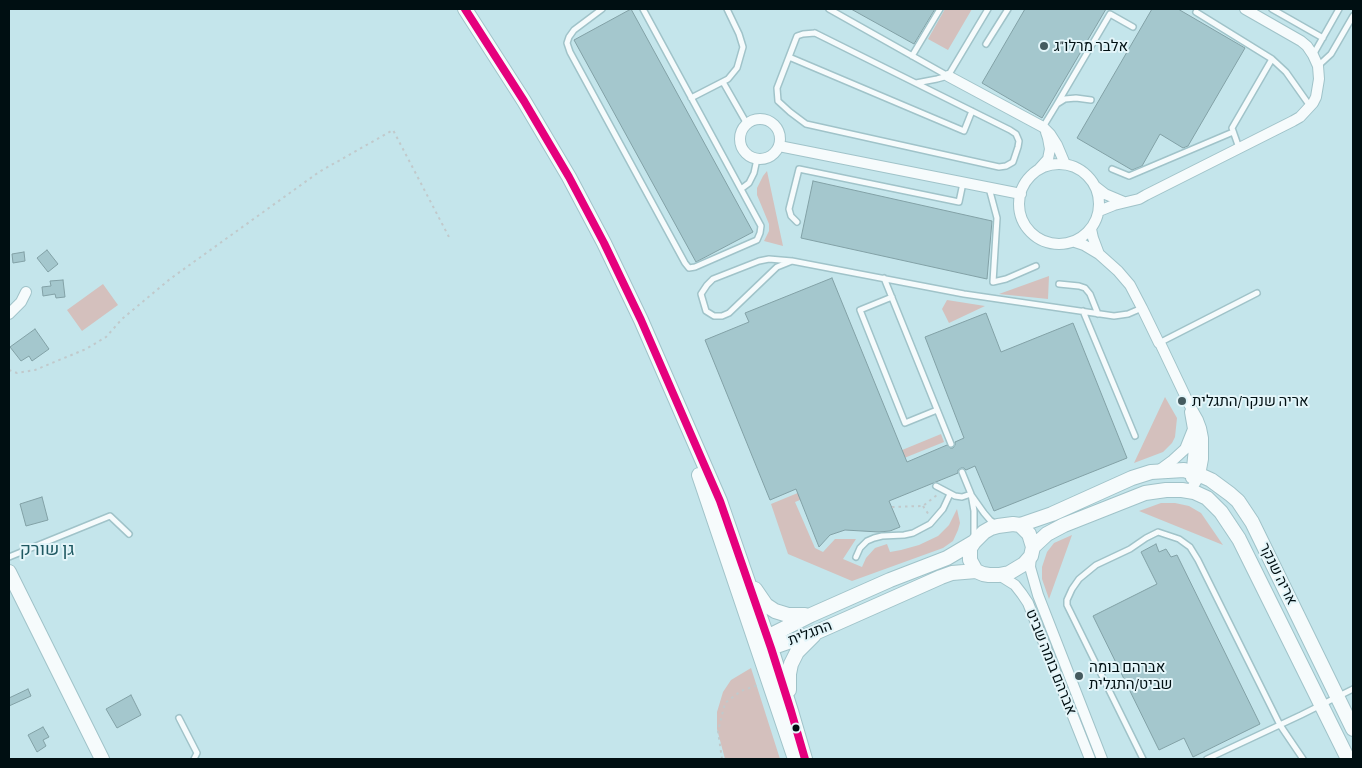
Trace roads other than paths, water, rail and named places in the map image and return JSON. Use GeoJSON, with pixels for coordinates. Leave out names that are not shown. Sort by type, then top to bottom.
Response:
{"type":"FeatureCollection","features":[{"type":"Feature","properties":{"kind":"street"},"geometry":{"type":"LineString","coordinates":[[465,9],[569,177],[604,243],[650,340],[720,501],[746,576],[765,644],[769,681],[795,759]]}},
{"type":"Feature","properties":{"kind":"street"},"geometry":{"type":"LineString","coordinates":[[1099,211],[1139,199],[1300,117],[1310,106],[1316,97],[1318,88],[1318,66],[1314,55],[1301,41],[1245,9]]}},
{"type":"Feature","properties":{"kind":"street"},"geometry":{"type":"LineString","coordinates":[[948,76],[1043,127],[1057,145],[1065,164]]}},
{"type":"Feature","properties":{"kind":"street"},"geometry":{"type":"LineString","coordinates":[[753,120],[767,120],[778,128],[780,135],[779,146],[775,153],[769,157],[757,159],[746,153],[740,141],[740,135],[747,124],[753,120]]}},
{"type":"Feature","properties":{"kind":"street"},"geometry":{"type":"LineString","coordinates":[[1043,127],[1050,149],[1048,159],[1030,176],[1021,194],[1020,209],[1023,221],[1030,231],[1039,239],[1051,244],[1075,242],[1091,230],[1096,221],[1099,211],[1096,187]]}},
{"type":"Feature","properties":{"kind":"street"},"geometry":{"type":"LineString","coordinates":[[779,146],[1021,194]]}},
{"type":"Feature","properties":{"kind":"street"},"geometry":{"type":"LineString","coordinates":[[1039,169],[1052,164],[1065,164],[1078,168],[1105,194],[1124,202]]}},
{"type":"Feature","properties":{"kind":"street"},"geometry":{"type":"LineString","coordinates":[[1091,230],[1099,254]]}},
{"type":"Feature","properties":{"kind":"street"},"geometry":{"type":"LineString","coordinates":[[1075,242],[1099,254],[1125,278],[1136,295],[1202,428],[1203,459],[1190,491],[1155,491],[1137,496],[1059,528],[1042,538],[1018,568],[1009,573],[999,575],[983,574],[976,571],[970,560],[970,548],[984,532],[998,526],[1020,525],[1057,512],[1132,478],[1158,471],[1184,449],[1193,429]]}},
{"type":"Feature","properties":{"kind":"street"},"geometry":{"type":"LineString","coordinates":[[9,314],[21,302],[26,292]]}},
{"type":"Feature","properties":{"kind":"street"},"geometry":{"type":"LineString","coordinates":[[650,340],[705,491],[791,710],[805,759]]}},
{"type":"Feature","properties":{"kind":"street"},"geometry":{"type":"LineString","coordinates":[[1189,404],[1196,473]]}},
{"type":"Feature","properties":{"kind":"street","name":"אריה שנקר"},"geometry":{"type":"LineString","coordinates":[[1158,471],[1175,470],[1196,473],[1211,480],[1238,501],[1248,516],[1353,728]]}},
{"type":"Feature","properties":{"kind":"street","name":"אריה שנקר"},"geometry":{"type":"LineString","coordinates":[[1190,491],[1207,498],[1221,512],[1236,533],[1348,759]]}},
{"type":"Feature","properties":{"kind":"street"},"geometry":{"type":"LineString","coordinates":[[1020,525],[1029,534],[1032,541],[1032,551]]}},
{"type":"Feature","properties":{"kind":"street","name":"התגלית"},"geometry":{"type":"LineString","coordinates":[[765,644],[811,614],[947,558],[974,542]]}},
{"type":"Feature","properties":{"kind":"street","name":"אברהם בומה שביט"},"geometry":{"type":"LineString","coordinates":[[1032,551],[1030,567],[1038,595],[1102,759]]}},
{"type":"Feature","properties":{"kind":"street","name":"התגלית"},"geometry":{"type":"LineString","coordinates":[[765,644],[818,632],[941,577],[976,571]]}},
{"type":"Feature","properties":{"kind":"street"},"geometry":{"type":"LineString","coordinates":[[9,572],[102,759]]}},
{"type":"Feature","properties":{"kind":"street","name":"אברהם בומה שביט"},"geometry":{"type":"LineString","coordinates":[[999,575],[1015,585],[1028,603],[1090,759]]}},
{"type":"Feature","properties":{"kind":"street"},"geometry":{"type":"LineString","coordinates":[[746,576],[760,598],[775,611],[788,615],[811,614]]}},
{"type":"Feature","properties":{"kind":"street"},"geometry":{"type":"LineString","coordinates":[[791,710],[790,664],[797,652],[818,632]]}},
{"type":"Feature","properties":{"kind":"lane"},"geometry":{"type":"LineString","coordinates":[[602,9],[574,30],[567,43],[570,52],[685,264],[689,268],[757,240],[761,226],[643,9]]}},
{"type":"Feature","properties":{"kind":"lane"},"geometry":{"type":"LineString","coordinates":[[691,98],[728,79],[737,68],[743,47],[740,34],[727,9]]}},
{"type":"Feature","properties":{"kind":"lane"},"geometry":{"type":"LineString","coordinates":[[829,9],[948,76]]}},
{"type":"Feature","properties":{"kind":"lane"},"geometry":{"type":"LineString","coordinates":[[912,56],[940,9]]}},
{"type":"Feature","properties":{"kind":"lane"},"geometry":{"type":"LineString","coordinates":[[916,83],[948,76],[988,9]]}},
{"type":"Feature","properties":{"kind":"lane"},"geometry":{"type":"LineString","coordinates":[[986,44],[1008,9]]}},
{"type":"Feature","properties":{"kind":"lane"},"geometry":{"type":"LineString","coordinates":[[1272,9],[1322,38]]}},
{"type":"Feature","properties":{"kind":"lane"},"geometry":{"type":"LineString","coordinates":[[1314,55],[1339,9]]}},
{"type":"Feature","properties":{"kind":"lane"},"geometry":{"type":"LineString","coordinates":[[1196,12],[1272,59],[1286,72],[1310,106]]}},
{"type":"Feature","properties":{"kind":"lane"},"geometry":{"type":"LineString","coordinates":[[1043,127],[1110,14],[1133,27]]}},
{"type":"Feature","properties":{"kind":"lane"},"geometry":{"type":"LineString","coordinates":[[1318,66],[1331,54],[1353,16]]}},
{"type":"Feature","properties":{"kind":"lane"},"geometry":{"type":"LineString","coordinates":[[815,33],[916,83],[1016,134],[1019,141],[1013,162],[999,167],[806,124],[778,100],[777,88],[797,36],[815,33]]}},
{"type":"Feature","properties":{"kind":"lane"},"geometry":{"type":"LineString","coordinates":[[789,57],[964,131],[972,111]]}},
{"type":"Feature","properties":{"kind":"lane"},"geometry":{"type":"LineString","coordinates":[[1239,148],[1232,128],[1272,59]]}},
{"type":"Feature","properties":{"kind":"lane"},"geometry":{"type":"LineString","coordinates":[[723,82],[747,124]]}},
{"type":"Feature","properties":{"kind":"lane"},"geometry":{"type":"LineString","coordinates":[[1057,104],[1065,99],[1091,100]]}},
{"type":"Feature","properties":{"kind":"lane"},"geometry":{"type":"LineString","coordinates":[[1112,169],[1129,176],[1234,132]]}},
{"type":"Feature","properties":{"kind":"lane"},"geometry":{"type":"LineString","coordinates":[[741,189],[749,182],[754,173],[757,159]]}},
{"type":"Feature","properties":{"kind":"lane"},"geometry":{"type":"LineString","coordinates":[[797,222],[791,216],[789,209],[799,169],[959,202],[963,183]]}},
{"type":"Feature","properties":{"kind":"lane"},"geometry":{"type":"LineString","coordinates":[[989,188],[996,218],[993,282],[1006,279],[1036,266]]}},
{"type":"Feature","properties":{"kind":"lane"},"geometry":{"type":"LineString","coordinates":[[792,261],[777,267],[728,313],[722,316],[714,316],[706,311],[701,294],[713,279],[769,259],[792,261],[964,294],[1098,314],[1123,315],[1142,308]]}},
{"type":"Feature","properties":{"kind":"lane"},"geometry":{"type":"LineString","coordinates":[[884,278],[951,444]]}},
{"type":"Feature","properties":{"kind":"lane"},"geometry":{"type":"LineString","coordinates":[[1059,284],[1085,288],[1090,294],[1098,314]]}},
{"type":"Feature","properties":{"kind":"lane"},"geometry":{"type":"LineString","coordinates":[[1159,343],[1257,294]]}},
{"type":"Feature","properties":{"kind":"lane"},"geometry":{"type":"LineString","coordinates":[[892,297],[860,310],[905,423],[937,410]]}},
{"type":"Feature","properties":{"kind":"lane"},"geometry":{"type":"LineString","coordinates":[[1083,311],[1135,436]]}},
{"type":"Feature","properties":{"kind":"lane"},"geometry":{"type":"LineString","coordinates":[[962,472],[971,494],[984,513],[998,526]]}},
{"type":"Feature","properties":{"kind":"lane"},"geometry":{"type":"LineString","coordinates":[[936,486],[950,494],[962,497],[971,494]]}},
{"type":"Feature","properties":{"kind":"lane"},"geometry":{"type":"LineString","coordinates":[[856,557],[860,548],[867,541],[882,536],[913,533],[930,524],[943,509],[950,494]]}},
{"type":"Feature","properties":{"kind":"lane"},"geometry":{"type":"LineString","coordinates":[[971,494],[974,511],[974,542]]}},
{"type":"Feature","properties":{"kind":"lane"},"geometry":{"type":"LineString","coordinates":[[9,557],[110,516],[129,534]]}},
{"type":"Feature","properties":{"kind":"lane"},"geometry":{"type":"LineString","coordinates":[[1142,759],[1066,605],[1072,589],[1079,579],[1096,565],[1130,549],[1158,532],[1179,539],[1190,547],[1280,725],[1303,759]]}},
{"type":"Feature","properties":{"kind":"lane"},"geometry":{"type":"LineString","coordinates":[[1207,759],[1353,689]]}},
{"type":"Feature","properties":{"kind":"lane"},"geometry":{"type":"LineString","coordinates":[[179,718],[197,754],[194,759]]}},
{"type":"Feature","properties":{"kind":"place","name":"אלבר מרלו\"ג"},"geometry":{"type":"Point","coordinates":[1044,46]}},
{"type":"Feature","properties":{"kind":"place","name":"אריה שנקר/התגלית"},"geometry":{"type":"Point","coordinates":[1182,401]}},
{"type":"Feature","properties":{"kind":"place","name":"אברהם בומה שביט/התגלית"},"geometry":{"type":"Point","coordinates":[1079,676]}},
{"type":"Feature","properties":{"kind":"district","name":"גן שורק"},"geometry":{"type":"Point","coordinates":[47,550]}}]}
